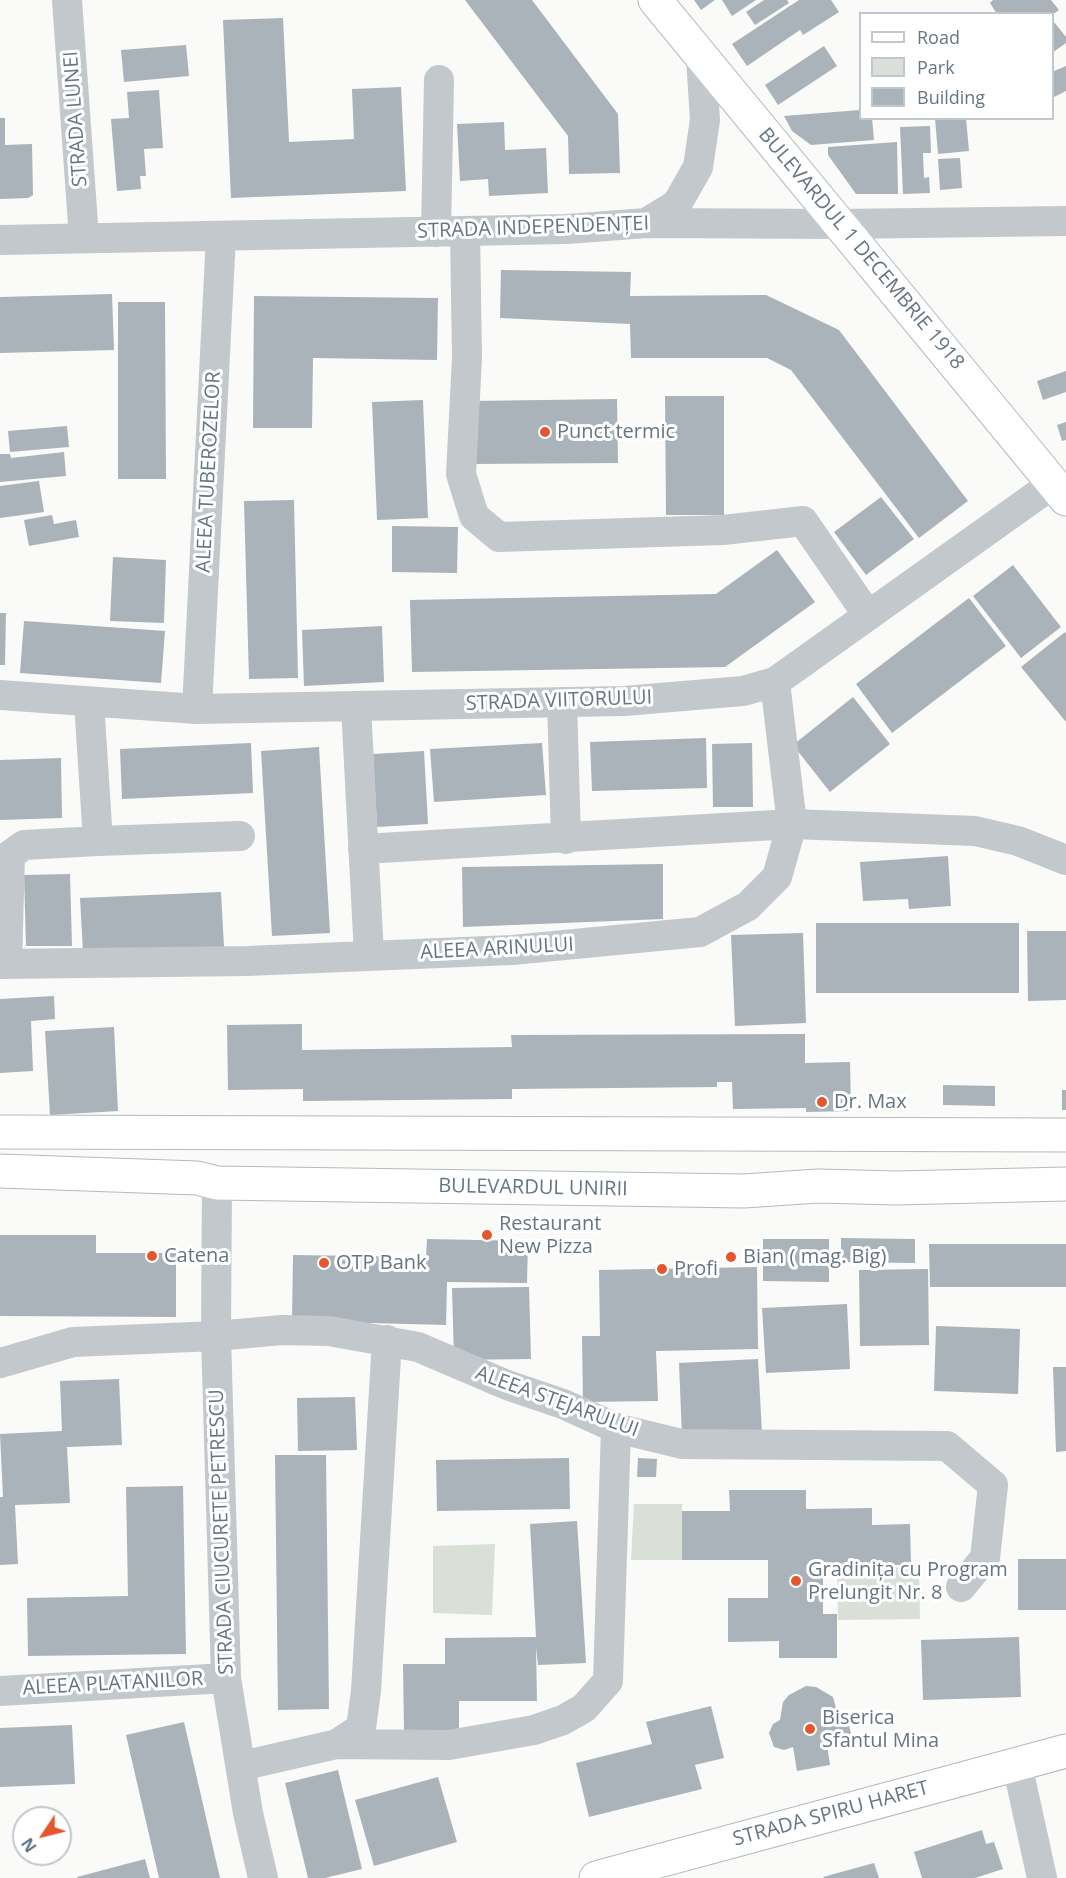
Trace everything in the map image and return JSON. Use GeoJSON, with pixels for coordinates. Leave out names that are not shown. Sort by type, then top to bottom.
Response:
{"type":"FeatureCollection","features":[{"type":"Feature","properties":{"kind":"main road","name":"BULEVARDUL 1 DECEMBRIE 1918"},"geometry":{"type":"LineString","coordinates":[[655,0],[1060,491]]}},
{"type":"Feature","properties":{"kind":"main road"},"geometry":{"type":"LineString","coordinates":[[0,1132],[1066,1136]]}},
{"type":"Feature","properties":{"kind":"main road","name":"BULEVARDUL UNIRII"},"geometry":{"type":"LineString","coordinates":[[0,1171],[197,1178],[217,1183],[744,1191],[818,1186],[896,1188],[1066,1184]]}},
{"type":"Feature","properties":{"kind":"main road","name":"STRADA SPIRU HARET"},"geometry":{"type":"LineString","coordinates":[[596,1878],[1066,1750]]}},
{"type":"Feature","properties":{"kind":"street","name":"STRADA LUNEI"},"geometry":{"type":"LineString","coordinates":[[67,0],[84,238]]}},
{"type":"Feature","properties":{"kind":"street"},"geometry":{"type":"LineString","coordinates":[[646,223],[677,204],[698,167],[705,120],[701,58]]}},
{"type":"Feature","properties":{"kind":"street"},"geometry":{"type":"LineString","coordinates":[[439,80],[451,232],[466,358],[461,474],[474,516],[499,537],[723,530],[803,521],[867,614]]}},
{"type":"Feature","properties":{"kind":"street","name":"STRADA INDEPENDENȚEI"},"geometry":{"type":"LineString","coordinates":[[0,240],[567,229],[646,223],[840,224],[1066,221]]}},
{"type":"Feature","properties":{"kind":"street","name":"ALEEA TUBEROZELOR"},"geometry":{"type":"LineString","coordinates":[[197,709],[221,236]]}},
{"type":"Feature","properties":{"kind":"street","name":"STRADA VIITORULUI"},"geometry":{"type":"LineString","coordinates":[[0,696],[197,709],[624,701],[743,691],[775,682],[867,614],[1060,491]]}},
{"type":"Feature","properties":{"kind":"street","name":"ALEEA ARINULUI"},"geometry":{"type":"LineString","coordinates":[[3,964],[247,961],[512,950],[700,932],[748,906],[777,877],[792,824],[775,682]]}},
{"type":"Feature","properties":{"kind":"street"},"geometry":{"type":"LineString","coordinates":[[89,702],[98,841]]}},
{"type":"Feature","properties":{"kind":"street"},"geometry":{"type":"LineString","coordinates":[[562,702],[566,838]]}},
{"type":"Feature","properties":{"kind":"street"},"geometry":{"type":"LineString","coordinates":[[356,706],[369,955]]}},
{"type":"Feature","properties":{"kind":"street"},"geometry":{"type":"LineString","coordinates":[[363,849],[792,824],[975,831],[1018,840],[1066,860]]}},
{"type":"Feature","properties":{"kind":"street"},"geometry":{"type":"LineString","coordinates":[[3,964],[10,855],[24,845],[240,836]]}},
{"type":"Feature","properties":{"kind":"street","name":"STRADA CIUCURETE PETRESCU"},"geometry":{"type":"LineString","coordinates":[[217,1183],[216,1336],[226,1678],[263,1878]]}},
{"type":"Feature","properties":{"kind":"street","name":"ALEEA STEJARULUI"},"geometry":{"type":"LineString","coordinates":[[0,1363],[73,1342],[216,1336],[282,1330],[329,1331],[418,1347],[507,1385],[563,1404],[616,1428],[682,1444],[947,1446],[993,1485],[985,1558],[961,1587]]}},
{"type":"Feature","properties":{"kind":"street"},"geometry":{"type":"LineString","coordinates":[[358,1739],[366,1691],[387,1340]]}},
{"type":"Feature","properties":{"kind":"street"},"geometry":{"type":"LineString","coordinates":[[241,1766],[358,1739],[449,1745],[534,1730],[563,1720],[584,1708],[608,1681],[616,1428]]}},
{"type":"Feature","properties":{"kind":"street","name":"ALEEA PLATANILOR"},"geometry":{"type":"LineString","coordinates":[[0,1691],[226,1678]]}},
{"type":"Feature","properties":{"kind":"street"},"geometry":{"type":"LineString","coordinates":[[1017,1764],[1042,1878]]}},
{"type":"Feature","properties":{"kind":"green space"},"geometry":{"type":"Polygon","coordinates":[[[634,1504],[682,1504],[682,1560],[631,1560],[634,1504]]]}},
{"type":"Feature","properties":{"kind":"green space"},"geometry":{"type":"Polygon","coordinates":[[[495,1544],[492,1615],[433,1613],[433,1546],[495,1544]]]}},
{"type":"Feature","properties":{"kind":"green space"},"geometry":{"type":"Polygon","coordinates":[[[919,1567],[920,1619],[838,1620],[837,1568],[919,1567]]]}},
{"type":"Feature","properties":{"kind":"building"},"geometry":{"type":"Polygon","coordinates":[[[465,0],[532,0],[618,114],[620,173],[569,174],[568,136],[465,0]]]}},
{"type":"Feature","properties":{"kind":"building"},"geometry":{"type":"Polygon","coordinates":[[[694,0],[715,0],[701,10],[694,0]]]}},
{"type":"Feature","properties":{"kind":"building"},"geometry":{"type":"Polygon","coordinates":[[[722,0],[756,0],[732,16],[722,0]]]}},
{"type":"Feature","properties":{"kind":"building"},"geometry":{"type":"Polygon","coordinates":[[[764,0],[787,0],[789,3],[755,25],[746,12],[764,0]]]}},
{"type":"Feature","properties":{"kind":"building"},"geometry":{"type":"Polygon","coordinates":[[[799,0],[831,0],[839,12],[803,35],[800,30],[747,66],[732,44],[799,0]]]}},
{"type":"Feature","properties":{"kind":"building"},"geometry":{"type":"Polygon","coordinates":[[[993,0],[1051,0],[1059,10],[1054,14],[996,12],[990,3],[993,0]]]}},
{"type":"Feature","properties":{"kind":"building"},"geometry":{"type":"Polygon","coordinates":[[[283,18],[289,142],[354,139],[352,89],[401,87],[406,191],[231,198],[223,20],[283,18]]]}},
{"type":"Feature","properties":{"kind":"building"},"geometry":{"type":"Polygon","coordinates":[[[1054,22],[1066,37],[1066,43],[1054,52],[1054,22]]]}},
{"type":"Feature","properties":{"kind":"building"},"geometry":{"type":"Polygon","coordinates":[[[186,45],[189,76],[124,82],[121,50],[186,45]]]}},
{"type":"Feature","properties":{"kind":"building"},"geometry":{"type":"Polygon","coordinates":[[[824,46],[837,66],[778,105],[765,85],[824,46]]]}},
{"type":"Feature","properties":{"kind":"building"},"geometry":{"type":"Polygon","coordinates":[[[1066,66],[1066,91],[1054,97],[1054,71],[1066,66]]]}},
{"type":"Feature","properties":{"kind":"building"},"geometry":{"type":"Polygon","coordinates":[[[159,90],[163,148],[144,149],[146,176],[140,176],[141,189],[117,191],[111,119],[129,118],[127,92],[159,90]]]}},
{"type":"Feature","properties":{"kind":"building"},"geometry":{"type":"Polygon","coordinates":[[[859,110],[859,120],[872,120],[874,140],[811,145],[792,131],[784,116],[859,110]]]}},
{"type":"Feature","properties":{"kind":"building"},"geometry":{"type":"Polygon","coordinates":[[[0,118],[5,118],[5,145],[32,144],[33,195],[28,198],[0,199],[0,118]]]}},
{"type":"Feature","properties":{"kind":"building"},"geometry":{"type":"Polygon","coordinates":[[[935,120],[966,120],[969,151],[938,154],[935,120]]]}},
{"type":"Feature","properties":{"kind":"building"},"geometry":{"type":"Polygon","coordinates":[[[504,122],[505,150],[546,148],[548,193],[489,196],[488,179],[460,181],[457,124],[504,122]]]}},
{"type":"Feature","properties":{"kind":"building"},"geometry":{"type":"Polygon","coordinates":[[[930,126],[931,153],[923,153],[924,178],[929,177],[930,193],[903,194],[900,127],[930,126]]]}},
{"type":"Feature","properties":{"kind":"building"},"geometry":{"type":"Polygon","coordinates":[[[897,142],[898,194],[856,194],[828,155],[828,147],[897,142]]]}},
{"type":"Feature","properties":{"kind":"building"},"geometry":{"type":"Polygon","coordinates":[[[960,158],[962,188],[940,190],[938,159],[960,158]]]}},
{"type":"Feature","properties":{"kind":"building"},"geometry":{"type":"Polygon","coordinates":[[[501,270],[631,272],[630,296],[766,295],[839,330],[968,501],[919,538],[791,370],[767,358],[631,358],[630,324],[500,318],[501,270]]]}},
{"type":"Feature","properties":{"kind":"building"},"geometry":{"type":"Polygon","coordinates":[[[112,294],[114,350],[0,353],[0,297],[112,294]]]}},
{"type":"Feature","properties":{"kind":"building"},"geometry":{"type":"Polygon","coordinates":[[[254,296],[438,298],[437,360],[313,358],[312,428],[253,428],[254,296]]]}},
{"type":"Feature","properties":{"kind":"building"},"geometry":{"type":"Polygon","coordinates":[[[118,302],[165,302],[166,479],[118,479],[118,302]]]}},
{"type":"Feature","properties":{"kind":"building"},"geometry":{"type":"Polygon","coordinates":[[[1066,371],[1066,392],[1043,400],[1037,381],[1066,371]]]}},
{"type":"Feature","properties":{"kind":"building"},"geometry":{"type":"Polygon","coordinates":[[[665,396],[724,396],[724,515],[666,515],[665,396]]]}},
{"type":"Feature","properties":{"kind":"building","name":"Punct termic"},"geometry":{"type":"Polygon","coordinates":[[[617,399],[618,463],[473,464],[472,401],[617,399]]]}},
{"type":"Feature","properties":{"kind":"building"},"geometry":{"type":"Polygon","coordinates":[[[423,400],[428,518],[377,520],[372,402],[423,400]]]}},
{"type":"Feature","properties":{"kind":"building"},"geometry":{"type":"Polygon","coordinates":[[[1066,422],[1066,440],[1062,441],[1057,425],[1066,422]]]}},
{"type":"Feature","properties":{"kind":"building"},"geometry":{"type":"Polygon","coordinates":[[[67,426],[69,447],[10,452],[8,431],[67,426]]]}},
{"type":"Feature","properties":{"kind":"building"},"geometry":{"type":"Polygon","coordinates":[[[64,452],[66,476],[0,482],[0,454],[10,454],[11,458],[64,452]]]}},
{"type":"Feature","properties":{"kind":"building"},"geometry":{"type":"Polygon","coordinates":[[[39,481],[44,512],[0,518],[0,486],[39,481]]]}},
{"type":"Feature","properties":{"kind":"building"},"geometry":{"type":"Polygon","coordinates":[[[881,497],[914,539],[866,575],[834,532],[881,497]]]}},
{"type":"Feature","properties":{"kind":"building"},"geometry":{"type":"Polygon","coordinates":[[[294,500],[298,678],[249,679],[244,501],[294,500]]]}},
{"type":"Feature","properties":{"kind":"building"},"geometry":{"type":"Polygon","coordinates":[[[52,515],[54,524],[76,520],[79,537],[29,546],[24,520],[52,515]]]}},
{"type":"Feature","properties":{"kind":"building"},"geometry":{"type":"Polygon","coordinates":[[[392,526],[458,527],[457,573],[392,572],[392,526]]]}},
{"type":"Feature","properties":{"kind":"building"},"geometry":{"type":"Polygon","coordinates":[[[777,550],[815,602],[725,667],[412,672],[410,600],[716,594],[777,550]]]}},
{"type":"Feature","properties":{"kind":"building"},"geometry":{"type":"Polygon","coordinates":[[[113,557],[166,560],[164,623],[110,621],[113,557]]]}},
{"type":"Feature","properties":{"kind":"building"},"geometry":{"type":"Polygon","coordinates":[[[1013,565],[1061,627],[1021,658],[973,596],[1013,565]]]}},
{"type":"Feature","properties":{"kind":"building"},"geometry":{"type":"Polygon","coordinates":[[[969,598],[1006,646],[892,733],[856,684],[969,598]]]}},
{"type":"Feature","properties":{"kind":"building"},"geometry":{"type":"Polygon","coordinates":[[[0,613],[6,613],[5,665],[0,665],[0,613]]]}},
{"type":"Feature","properties":{"kind":"building"},"geometry":{"type":"Polygon","coordinates":[[[24,621],[165,631],[161,683],[20,673],[24,621]]]}},
{"type":"Feature","properties":{"kind":"building"},"geometry":{"type":"Polygon","coordinates":[[[382,626],[384,682],[304,686],[302,630],[382,626]]]}},
{"type":"Feature","properties":{"kind":"building"},"geometry":{"type":"Polygon","coordinates":[[[1065,632],[1066,634],[1066,722],[1021,667],[1065,632]]]}},
{"type":"Feature","properties":{"kind":"building"},"geometry":{"type":"Polygon","coordinates":[[[853,697],[890,744],[830,792],[793,745],[853,697]]]}},
{"type":"Feature","properties":{"kind":"building"},"geometry":{"type":"Polygon","coordinates":[[[706,738],[707,788],[592,791],[590,742],[706,738]]]}},
{"type":"Feature","properties":{"kind":"building"},"geometry":{"type":"Polygon","coordinates":[[[251,743],[253,793],[122,799],[120,749],[251,743]]]}},
{"type":"Feature","properties":{"kind":"building"},"geometry":{"type":"Polygon","coordinates":[[[542,743],[546,795],[434,802],[430,749],[542,743]]]}},
{"type":"Feature","properties":{"kind":"building"},"geometry":{"type":"Polygon","coordinates":[[[752,743],[753,807],[713,807],[712,744],[752,743]]]}},
{"type":"Feature","properties":{"kind":"building"},"geometry":{"type":"Polygon","coordinates":[[[319,747],[330,933],[272,936],[261,751],[319,747]]]}},
{"type":"Feature","properties":{"kind":"building"},"geometry":{"type":"Polygon","coordinates":[[[424,751],[428,824],[377,827],[373,754],[424,751]]]}},
{"type":"Feature","properties":{"kind":"building"},"geometry":{"type":"Polygon","coordinates":[[[61,758],[62,818],[0,820],[0,760],[61,758]]]}},
{"type":"Feature","properties":{"kind":"building"},"geometry":{"type":"Polygon","coordinates":[[[948,856],[951,906],[909,909],[908,899],[863,901],[860,862],[948,856]]]}},
{"type":"Feature","properties":{"kind":"building"},"geometry":{"type":"Polygon","coordinates":[[[663,864],[663,919],[463,927],[462,867],[663,864]]]}},
{"type":"Feature","properties":{"kind":"building"},"geometry":{"type":"Polygon","coordinates":[[[70,874],[72,946],[26,946],[24,875],[70,874]]]}},
{"type":"Feature","properties":{"kind":"building"},"geometry":{"type":"Polygon","coordinates":[[[221,892],[224,947],[83,952],[80,898],[221,892]]]}},
{"type":"Feature","properties":{"kind":"building"},"geometry":{"type":"Polygon","coordinates":[[[816,923],[1019,923],[1019,993],[816,993],[816,923]]]}},
{"type":"Feature","properties":{"kind":"building"},"geometry":{"type":"Polygon","coordinates":[[[1027,931],[1066,931],[1066,1000],[1028,1001],[1027,931]]]}},
{"type":"Feature","properties":{"kind":"building"},"geometry":{"type":"Polygon","coordinates":[[[803,933],[806,1023],[735,1026],[731,935],[803,933]]]}},
{"type":"Feature","properties":{"kind":"building"},"geometry":{"type":"Polygon","coordinates":[[[54,996],[55,1019],[31,1021],[33,1071],[0,1073],[0,999],[54,996]]]}},
{"type":"Feature","properties":{"kind":"building"},"geometry":{"type":"Polygon","coordinates":[[[302,1024],[302,1050],[512,1047],[511,1035],[805,1034],[805,1063],[850,1062],[851,1111],[806,1112],[806,1108],[733,1109],[732,1082],[717,1082],[717,1087],[512,1089],[512,1099],[303,1101],[303,1089],[228,1090],[227,1025],[302,1024]]]}},
{"type":"Feature","properties":{"kind":"building"},"geometry":{"type":"Polygon","coordinates":[[[114,1027],[118,1111],[50,1115],[45,1031],[114,1027]]]}},
{"type":"Feature","properties":{"kind":"building"},"geometry":{"type":"Polygon","coordinates":[[[943,1085],[995,1086],[995,1106],[943,1105],[943,1085]]]}},
{"type":"Feature","properties":{"kind":"building"},"geometry":{"type":"Polygon","coordinates":[[[1062,1090],[1066,1090],[1066,1110],[1062,1110],[1062,1090]]]}},
{"type":"Feature","properties":{"kind":"building"},"geometry":{"type":"Polygon","coordinates":[[[0,1235],[96,1235],[96,1253],[176,1253],[176,1317],[0,1316],[0,1235]]]}},
{"type":"Feature","properties":{"kind":"building"},"geometry":{"type":"Polygon","coordinates":[[[841,1238],[915,1239],[915,1263],[841,1262],[841,1238]]]}},
{"type":"Feature","properties":{"kind":"building"},"geometry":{"type":"Polygon","coordinates":[[[427,1239],[528,1241],[527,1283],[447,1282],[446,1325],[292,1321],[293,1255],[426,1257],[427,1239]]]}},
{"type":"Feature","properties":{"kind":"building"},"geometry":{"type":"Polygon","coordinates":[[[763,1239],[829,1239],[829,1282],[763,1281],[763,1239]]]}},
{"type":"Feature","properties":{"kind":"building"},"geometry":{"type":"Polygon","coordinates":[[[929,1244],[1066,1244],[1066,1287],[930,1287],[929,1244]]]}},
{"type":"Feature","properties":{"kind":"building"},"geometry":{"type":"Polygon","coordinates":[[[757,1267],[758,1349],[656,1351],[658,1401],[583,1402],[582,1336],[600,1336],[599,1270],[757,1267]]]}},
{"type":"Feature","properties":{"kind":"building"},"geometry":{"type":"Polygon","coordinates":[[[928,1269],[929,1345],[860,1346],[859,1270],[928,1269]]]}},
{"type":"Feature","properties":{"kind":"building"},"geometry":{"type":"Polygon","coordinates":[[[529,1287],[531,1359],[454,1360],[452,1288],[529,1287]]]}},
{"type":"Feature","properties":{"kind":"building"},"geometry":{"type":"Polygon","coordinates":[[[847,1304],[850,1369],[766,1373],[762,1308],[847,1304]]]}},
{"type":"Feature","properties":{"kind":"building"},"geometry":{"type":"Polygon","coordinates":[[[936,1326],[1020,1329],[1018,1394],[934,1391],[936,1326]]]}},
{"type":"Feature","properties":{"kind":"building"},"geometry":{"type":"Polygon","coordinates":[[[758,1359],[762,1433],[682,1437],[679,1363],[758,1359]]]}},
{"type":"Feature","properties":{"kind":"building"},"geometry":{"type":"Polygon","coordinates":[[[1053,1367],[1066,1367],[1066,1451],[1056,1452],[1053,1367]]]}},
{"type":"Feature","properties":{"kind":"building"},"geometry":{"type":"Polygon","coordinates":[[[119,1379],[122,1445],[67,1447],[70,1503],[15,1505],[18,1564],[0,1565],[0,1497],[3,1497],[0,1434],[62,1431],[60,1381],[119,1379]]]}},
{"type":"Feature","properties":{"kind":"building"},"geometry":{"type":"Polygon","coordinates":[[[355,1397],[357,1450],[298,1451],[297,1398],[355,1397]]]}},
{"type":"Feature","properties":{"kind":"building"},"geometry":{"type":"Polygon","coordinates":[[[275,1455],[326,1455],[329,1709],[278,1710],[275,1455]]]}},
{"type":"Feature","properties":{"kind":"building"},"geometry":{"type":"Polygon","coordinates":[[[569,1458],[570,1509],[437,1511],[436,1460],[569,1458]]]}},
{"type":"Feature","properties":{"kind":"building"},"geometry":{"type":"Polygon","coordinates":[[[638,1458],[657,1459],[656,1477],[637,1477],[638,1458]]]}},
{"type":"Feature","properties":{"kind":"building"},"geometry":{"type":"Polygon","coordinates":[[[183,1486],[186,1654],[28,1656],[27,1598],[128,1596],[126,1487],[183,1486]]]}},
{"type":"Feature","properties":{"kind":"building","name":"Gradinița cu Program Prelungit Nr. 8"},"geometry":{"type":"Polygon","coordinates":[[[729,1490],[806,1490],[806,1509],[872,1508],[872,1525],[910,1524],[911,1565],[823,1565],[823,1614],[837,1614],[837,1658],[779,1658],[779,1641],[728,1642],[728,1598],[768,1598],[768,1560],[682,1560],[682,1511],[730,1511],[729,1490]]]}},
{"type":"Feature","properties":{"kind":"building"},"geometry":{"type":"Polygon","coordinates":[[[577,1521],[586,1663],[538,1665],[536,1647],[537,1701],[459,1701],[459,1731],[404,1732],[403,1664],[445,1664],[445,1638],[536,1637],[530,1524],[577,1521]]]}},
{"type":"Feature","properties":{"kind":"building"},"geometry":{"type":"Polygon","coordinates":[[[1018,1559],[1066,1559],[1066,1610],[1018,1610],[1018,1559]]]}},
{"type":"Feature","properties":{"kind":"building"},"geometry":{"type":"Polygon","coordinates":[[[1019,1637],[1021,1697],[923,1700],[921,1640],[1019,1637]]]}},
{"type":"Feature","properties":{"kind":"building","name":"Biserica Sfantul Mina"},"geometry":{"type":"Polygon","coordinates":[[[806,1686],[816,1687],[833,1697],[839,1719],[849,1725],[851,1734],[844,1746],[835,1748],[827,1744],[830,1765],[797,1771],[793,1747],[784,1750],[774,1747],[769,1733],[773,1724],[780,1720],[783,1702],[789,1695],[806,1686]]]}},
{"type":"Feature","properties":{"kind":"building"},"geometry":{"type":"Polygon","coordinates":[[[711,1706],[724,1758],[695,1765],[702,1789],[589,1817],[576,1763],[652,1744],[646,1722],[711,1706]]]}},
{"type":"Feature","properties":{"kind":"building"},"geometry":{"type":"Polygon","coordinates":[[[184,1722],[220,1878],[159,1878],[126,1735],[184,1722]]]}},
{"type":"Feature","properties":{"kind":"building"},"geometry":{"type":"Polygon","coordinates":[[[72,1725],[75,1784],[0,1787],[0,1728],[72,1725]]]}},
{"type":"Feature","properties":{"kind":"building"},"geometry":{"type":"Polygon","coordinates":[[[338,1770],[362,1869],[325,1878],[308,1878],[285,1783],[338,1770]]]}},
{"type":"Feature","properties":{"kind":"building"},"geometry":{"type":"Polygon","coordinates":[[[438,1777],[457,1842],[374,1866],[355,1800],[438,1777]]]}},
{"type":"Feature","properties":{"kind":"building"},"geometry":{"type":"Polygon","coordinates":[[[982,1830],[986,1844],[994,1842],[1003,1869],[975,1878],[922,1878],[914,1852],[982,1830]]]}},
{"type":"Feature","properties":{"kind":"building"},"geometry":{"type":"Polygon","coordinates":[[[145,1859],[150,1878],[77,1878],[77,1877],[145,1859]]]}},
{"type":"Feature","properties":{"kind":"building"},"geometry":{"type":"Polygon","coordinates":[[[874,1863],[879,1878],[823,1877],[874,1863]]]}},
{"type":"Feature","properties":{"kind":"place","name":"Punct termic"},"geometry":{"type":"Point","coordinates":[545,432]}},
{"type":"Feature","properties":{"kind":"place","name":"Dr. Max"},"geometry":{"type":"Point","coordinates":[822,1102]}},
{"type":"Feature","properties":{"kind":"place","name":"Restaurant New Pizza"},"geometry":{"type":"Point","coordinates":[487,1235]}},
{"type":"Feature","properties":{"kind":"place","name":"Catena"},"geometry":{"type":"Point","coordinates":[152,1256]}},
{"type":"Feature","properties":{"kind":"place","name":"Bian ( mag. Big)"},"geometry":{"type":"Point","coordinates":[731,1257]}},
{"type":"Feature","properties":{"kind":"place","name":"OTP Bank"},"geometry":{"type":"Point","coordinates":[324,1263]}},
{"type":"Feature","properties":{"kind":"place","name":"Profi"},"geometry":{"type":"Point","coordinates":[662,1269]}},
{"type":"Feature","properties":{"kind":"place","name":"Gradinița cu Program Prelungit Nr. 8"},"geometry":{"type":"Point","coordinates":[796,1581]}},
{"type":"Feature","properties":{"kind":"place","name":"Biserica Sfantul Mina"},"geometry":{"type":"Point","coordinates":[810,1729]}}]}
